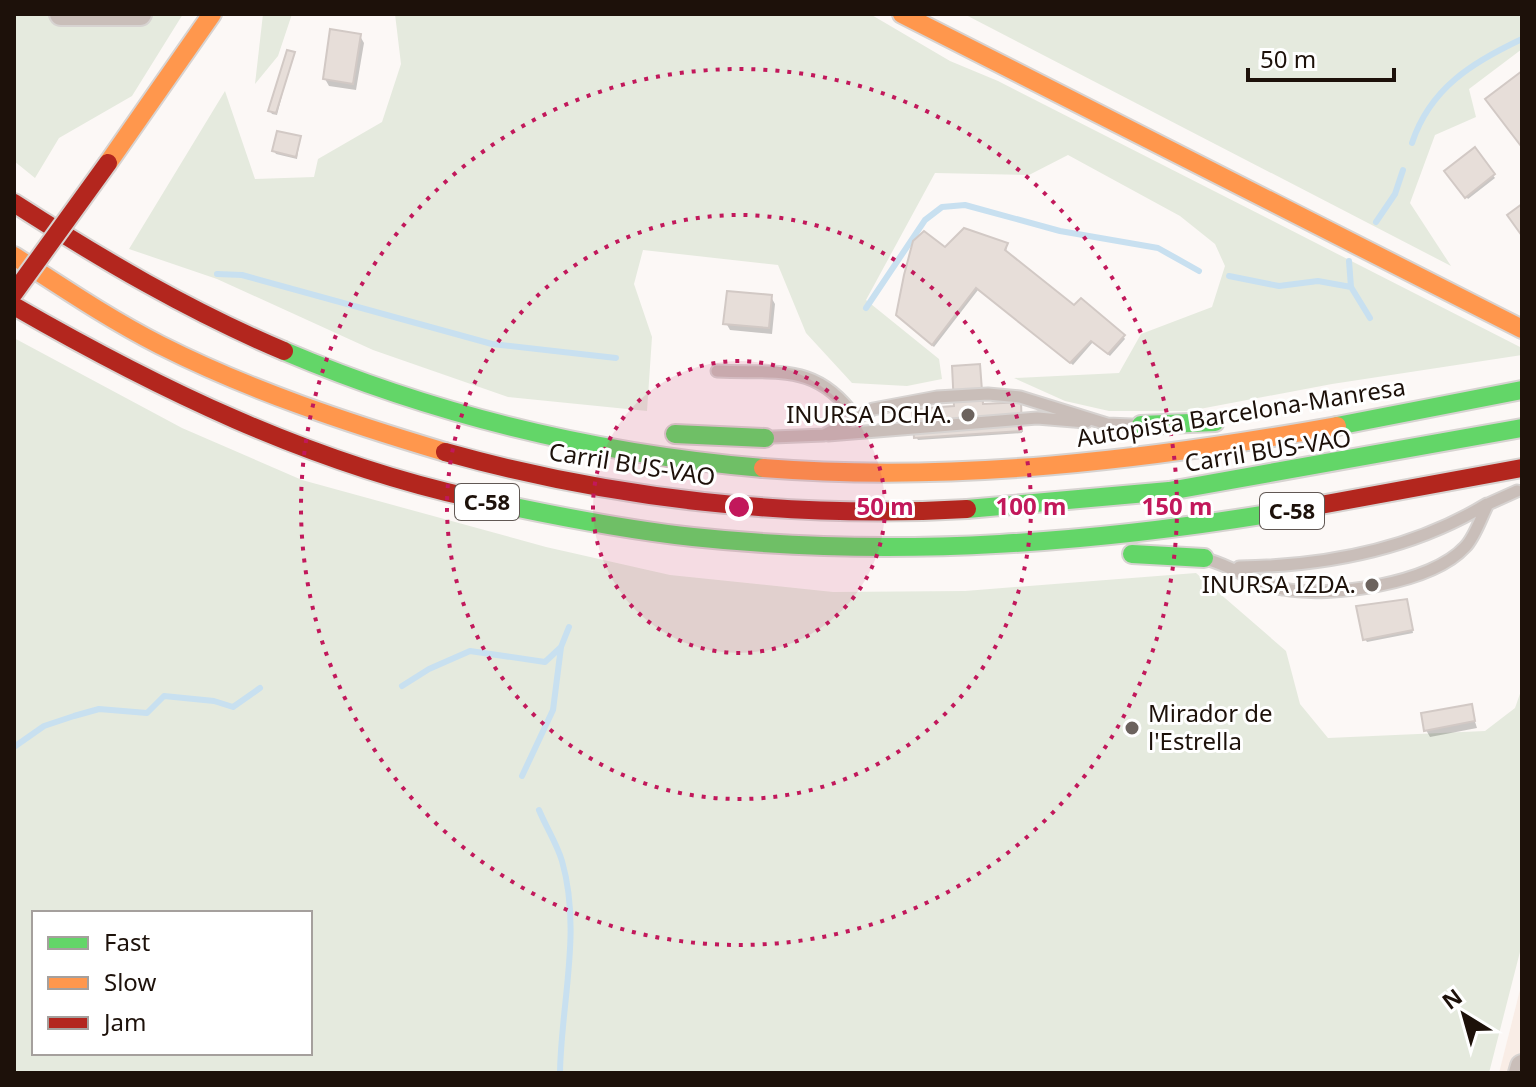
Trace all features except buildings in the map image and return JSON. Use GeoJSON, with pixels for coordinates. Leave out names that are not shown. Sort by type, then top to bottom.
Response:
{"type":"FeatureCollection","features":[{"type":"Feature","properties":{"kind":"main road"},"geometry":{"type":"LineString","coordinates":[[14,293],[212,14]]}},
{"type":"Feature","properties":{"kind":"main road"},"geometry":{"type":"LineString","coordinates":[[902,14],[1522,329]]}},
{"type":"Feature","properties":{"kind":"main road","name":"Autopista Barcelona-Manresa"},"geometry":{"type":"LineString","coordinates":[[14,203],[142,286],[231,331],[412,403],[555,440],[652,457],[750,468],[896,474],[996,470],[1191,451],[1522,390]]}},
{"type":"Feature","properties":{"kind":"main road","name":"Carril BUS-VAO"},"geometry":{"type":"LineString","coordinates":[[14,256],[161,345],[348,422],[451,456],[619,491],[687,501],[851,511],[956,510],[1054,502],[1229,483],[1522,428]]}},
{"type":"Feature","properties":{"kind":"main road","name":"C-58"},"geometry":{"type":"LineString","coordinates":[[14,306],[86,349],[173,394],[263,433],[356,466],[465,497],[645,532],[786,545],[933,548],[1060,541],[1233,520],[1522,468]]}},
{"type":"Feature","properties":{"kind":"main road"},"geometry":{"type":"LineString","coordinates":[[412,403],[561,419]]}},
{"type":"Feature","properties":{"kind":"main road"},"geometry":{"type":"LineString","coordinates":[[1288,415],[1431,408]]}},
{"type":"Feature","properties":{"kind":"main road"},"geometry":{"type":"LineString","coordinates":[[1141,425],[1230,421]]}},
{"type":"Feature","properties":{"kind":"main road"},"geometry":{"type":"LineString","coordinates":[[652,432],[765,438]]}},
{"type":"Feature","properties":{"kind":"main road"},"geometry":{"type":"LineString","coordinates":[[1060,541],[1126,554],[1204,558]]}},
{"type":"Feature","properties":{"kind":"street"},"geometry":{"type":"LineString","coordinates":[[61,14],[140,14]]}},
{"type":"Feature","properties":{"kind":"street"},"geometry":{"type":"LineString","coordinates":[[1520,1073],[1522,1066]]}},
{"type":"Feature","properties":{"kind":"lane"},"geometry":{"type":"LineString","coordinates":[[717,371],[816,379],[839,394],[856,418]]}},
{"type":"Feature","properties":{"kind":"lane"},"geometry":{"type":"LineString","coordinates":[[824,435],[873,409],[937,397],[988,394],[1020,397],[1107,424]]}},
{"type":"Feature","properties":{"kind":"lane"},"geometry":{"type":"LineString","coordinates":[[765,438],[1037,418],[1141,425]]}},
{"type":"Feature","properties":{"kind":"lane"},"geometry":{"type":"LineString","coordinates":[[1235,567],[1282,566],[1406,543],[1520,491]]}},
{"type":"Feature","properties":{"kind":"lane"},"geometry":{"type":"LineString","coordinates":[[1204,558],[1235,567],[1281,589],[1321,592],[1361,588],[1432,571],[1466,547],[1488,504]]}},
{"type":"Feature","properties":{"kind":"shaded area"},"geometry":{"type":"Polygon","coordinates":[[[14,14],[183,14],[132,96],[59,138],[35,178],[14,161],[14,14]]]}},
{"type":"Feature","properties":{"kind":"shaded area"},"geometry":{"type":"Polygon","coordinates":[[[263,14],[292,14],[278,56],[255,84],[263,14]]]}},
{"type":"Feature","properties":{"kind":"shaded area"},"geometry":{"type":"Polygon","coordinates":[[[395,14],[870,14],[950,61],[998,81],[1522,348],[1522,355],[1332,384],[1189,411],[1109,411],[1065,401],[1014,378],[1119,373],[1141,334],[1212,307],[1225,266],[1215,244],[1180,216],[1068,155],[1029,175],[935,173],[866,300],[939,359],[942,379],[907,386],[852,383],[806,333],[778,265],[643,250],[634,284],[652,337],[647,411],[508,397],[373,350],[217,279],[129,249],[225,91],[255,179],[314,177],[318,159],[382,122],[401,64],[395,14]]]}},
{"type":"Feature","properties":{"kind":"shaded area"},"geometry":{"type":"Polygon","coordinates":[[[964,14],[1522,14],[1522,49],[1469,89],[1476,117],[1435,135],[1410,203],[1451,266],[964,14]]]}},
{"type":"Feature","properties":{"kind":"shaded area"},"geometry":{"type":"Polygon","coordinates":[[[14,338],[182,428],[302,480],[546,547],[670,575],[833,592],[965,591],[1196,573],[1286,651],[1300,704],[1328,738],[1485,731],[1515,708],[1522,688],[1522,944],[1489,1073],[14,1073],[14,338]]]}},
{"type":"Feature","properties":{"kind":"shaded area"},"geometry":{"type":"Polygon","coordinates":[[[1522,982],[1522,1073],[1499,1073],[1522,982]]]}},
{"type":"Feature","properties":{"kind":"waterway"},"geometry":{"type":"LineString","coordinates":[[1412,143],[1430,107],[1455,79],[1487,57],[1522,39]]}},
{"type":"Feature","properties":{"kind":"waterway"},"geometry":{"type":"LineString","coordinates":[[1376,222],[1395,194],[1403,170]]}},
{"type":"Feature","properties":{"kind":"waterway"},"geometry":{"type":"LineString","coordinates":[[866,308],[925,220],[942,207],[965,205],[1060,231],[1158,248],[1199,271]]}},
{"type":"Feature","properties":{"kind":"waterway"},"geometry":{"type":"LineString","coordinates":[[1349,261],[1351,287],[1370,318]]}},
{"type":"Feature","properties":{"kind":"waterway"},"geometry":{"type":"LineString","coordinates":[[217,274],[242,275],[492,344],[616,358]]}},
{"type":"Feature","properties":{"kind":"waterway"},"geometry":{"type":"LineString","coordinates":[[1229,276],[1279,286],[1318,281],[1351,287]]}},
{"type":"Feature","properties":{"kind":"waterway"},"geometry":{"type":"LineString","coordinates":[[522,776],[553,710],[561,647],[569,627]]}},
{"type":"Feature","properties":{"kind":"waterway"},"geometry":{"type":"LineString","coordinates":[[402,686],[429,669],[470,651],[545,662],[561,647]]}},
{"type":"Feature","properties":{"kind":"waterway"},"geometry":{"type":"LineString","coordinates":[[14,747],[44,726],[99,709],[147,713],[164,696],[214,701],[233,707],[260,688]]}},
{"type":"Feature","properties":{"kind":"waterway"},"geometry":{"type":"LineString","coordinates":[[539,810],[562,861],[568,887],[569,967],[560,1073]]}},
{"type":"Feature","properties":{"kind":"traffic: fast"},"geometry":{"type":"LineString","coordinates":[[284,351],[400,395],[519,429],[640,453],[763,468]]}},
{"type":"Feature","properties":{"kind":"traffic: fast"},"geometry":{"type":"LineString","coordinates":[[1337,426],[1522,390]]}},
{"type":"Feature","properties":{"kind":"traffic: fast"},"geometry":{"type":"LineString","coordinates":[[1141,425],[1215,422]]}},
{"type":"Feature","properties":{"kind":"traffic: fast"},"geometry":{"type":"LineString","coordinates":[[967,509],[1169,491],[1522,428]]}},
{"type":"Feature","properties":{"kind":"traffic: fast"},"geometry":{"type":"LineString","coordinates":[[675,434],[765,438]]}},
{"type":"Feature","properties":{"kind":"traffic: fast"},"geometry":{"type":"LineString","coordinates":[[472,498],[665,534],[770,544],[847,547],[924,547],[1076,538],[1304,508]]}},
{"type":"Feature","properties":{"kind":"traffic: fast"},"geometry":{"type":"LineString","coordinates":[[1132,554],[1204,558]]}},
{"type":"Feature","properties":{"kind":"traffic: slow"},"geometry":{"type":"LineString","coordinates":[[108,163],[212,14]]}},
{"type":"Feature","properties":{"kind":"traffic: slow"},"geometry":{"type":"LineString","coordinates":[[902,14],[1522,329]]}},
{"type":"Feature","properties":{"kind":"traffic: slow"},"geometry":{"type":"LineString","coordinates":[[14,256],[122,324],[194,362],[300,405],[445,452]]}},
{"type":"Feature","properties":{"kind":"traffic: slow"},"geometry":{"type":"LineString","coordinates":[[763,468],[908,473],[1052,465],[1195,449],[1337,426]]}},
{"type":"Feature","properties":{"kind":"traffic: jam"},"geometry":{"type":"LineString","coordinates":[[14,293],[108,163]]}},
{"type":"Feature","properties":{"kind":"traffic: jam"},"geometry":{"type":"LineString","coordinates":[[14,203],[146,283],[284,351]]}},
{"type":"Feature","properties":{"kind":"traffic: jam"},"geometry":{"type":"LineString","coordinates":[[14,306],[123,366],[236,420],[352,464],[472,498]]}},
{"type":"Feature","properties":{"kind":"traffic: jam"},"geometry":{"type":"LineString","coordinates":[[445,452],[573,482],[704,502],[836,511],[967,509]]}},
{"type":"Feature","properties":{"kind":"traffic: jam"},"geometry":{"type":"LineString","coordinates":[[1304,508],[1522,468]]}},
{"type":"Feature","properties":{"kind":"place","name":"INURSA DCHA."},"geometry":{"type":"Point","coordinates":[968,415]}},
{"type":"Feature","properties":{"kind":"place","name":"INURSA IZDA."},"geometry":{"type":"Point","coordinates":[1372,585]}},
{"type":"Feature","properties":{"kind":"place","name":"Mirador de l'Estrella"},"geometry":{"type":"Point","coordinates":[1132,728]}}]}
